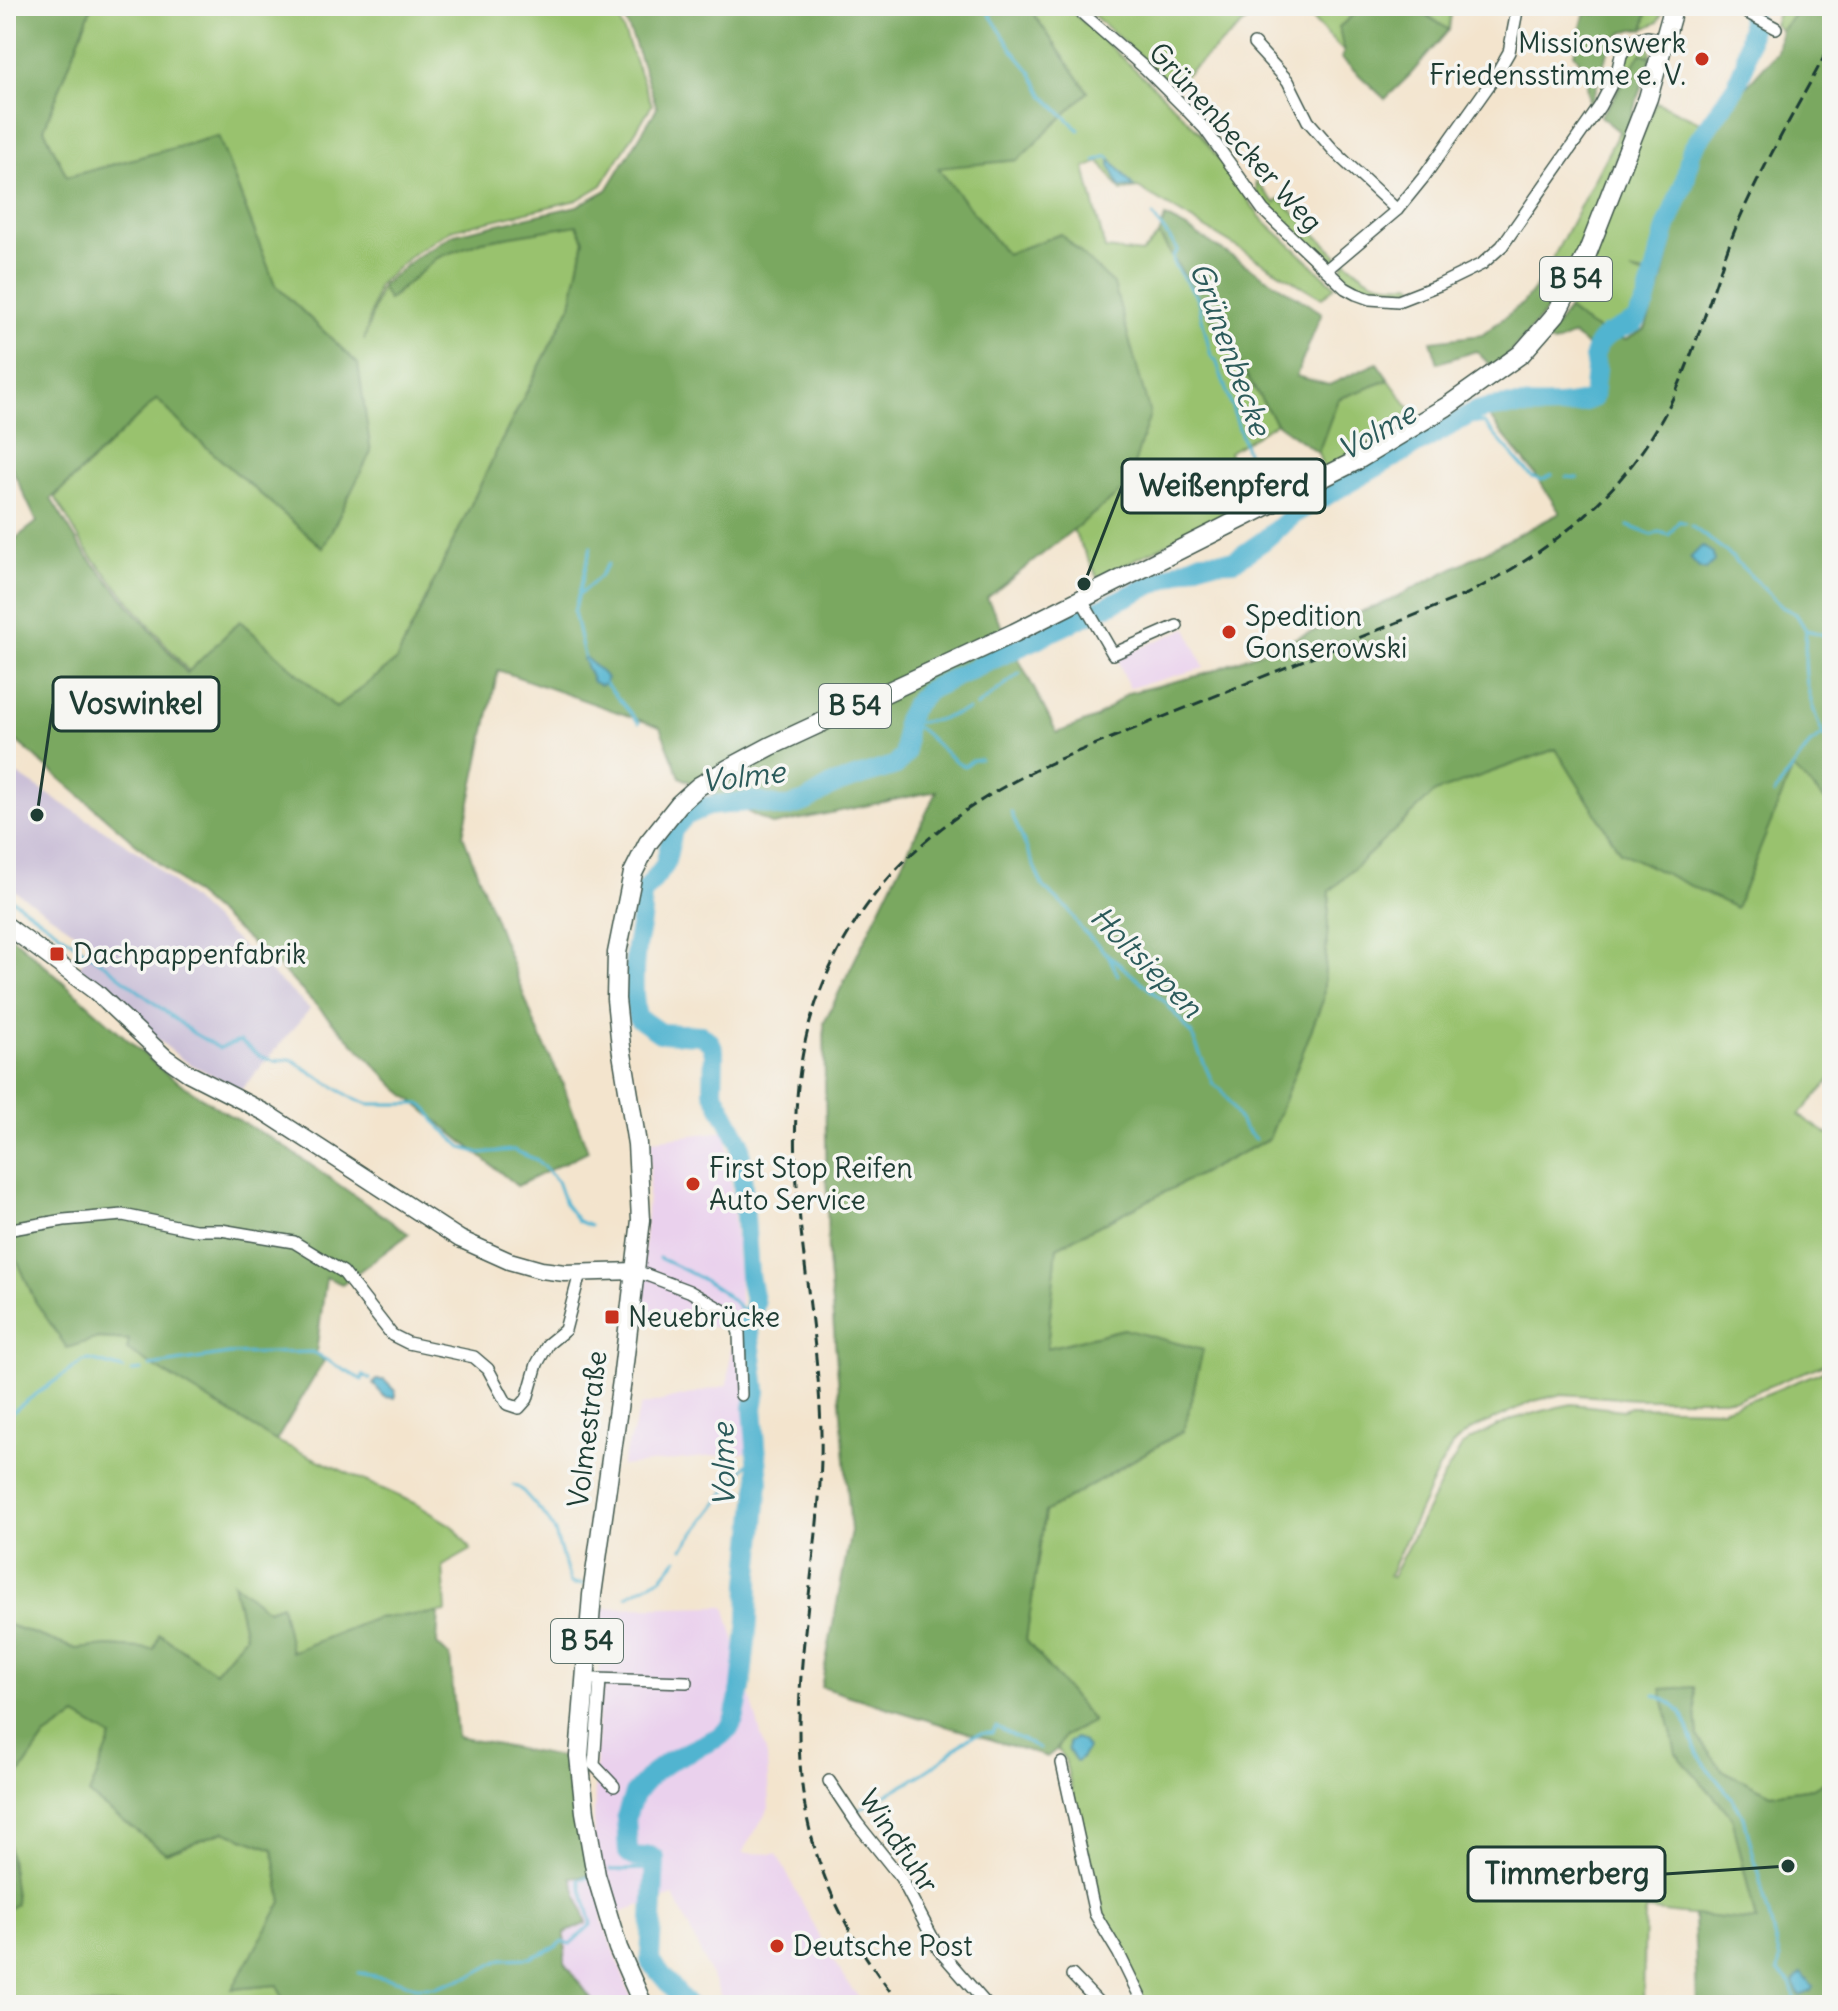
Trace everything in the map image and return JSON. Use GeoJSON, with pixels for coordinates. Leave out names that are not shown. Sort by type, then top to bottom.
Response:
{"type":"FeatureCollection","features":[{"type":"Feature","properties":{"kind":"main road","name":"B 54"},"geometry":{"type":"LineString","coordinates":[[1083,602],[1356,461],[1482,383],[1521,354],[1556,314],[1587,254],[1648,98],[1674,6]]}},
{"type":"Feature","properties":{"kind":"main road","name":"Volmestraße"},"geometry":{"type":"LineString","coordinates":[[643,2005],[618,1948],[596,1875],[579,1756],[592,1679],[592,1595],[641,1220],[637,1144],[616,999],[617,953],[633,873],[648,843],[667,816],[699,786],[771,746],[1083,602]]}},
{"type":"Feature","properties":{"kind":"main road"},"geometry":{"type":"LineString","coordinates":[[6,925],[96,992],[165,1057],[188,1073],[266,1113],[431,1223],[484,1251],[524,1266],[565,1273],[636,1271]]}},
{"type":"Feature","properties":{"kind":"street","name":"Grünenbecker Weg"},"geometry":{"type":"LineString","coordinates":[[1074,6],[1183,106],[1205,129],[1263,210],[1345,288],[1370,299],[1398,301],[1482,264],[1502,246],[1600,106],[1627,46],[1634,40],[1647,37],[1665,40]]}},
{"type":"Feature","properties":{"kind":"street"},"geometry":{"type":"LineString","coordinates":[[1326,270],[1397,210],[1423,178],[1509,52],[1518,6]]}},
{"type":"Feature","properties":{"kind":"street"},"geometry":{"type":"LineString","coordinates":[[1744,11],[1776,28]]}},
{"type":"Feature","properties":{"kind":"street"},"geometry":{"type":"LineString","coordinates":[[1254,44],[1288,81],[1308,121],[1336,153],[1397,210]]}},
{"type":"Feature","properties":{"kind":"street"},"geometry":{"type":"LineString","coordinates":[[1083,602],[1113,654],[1177,626]]}},
{"type":"Feature","properties":{"kind":"street"},"geometry":{"type":"LineString","coordinates":[[6,1230],[64,1220],[123,1215],[195,1230],[221,1230],[294,1242],[343,1272],[392,1335],[408,1343],[481,1361],[507,1404],[519,1408],[527,1399],[537,1364],[548,1344],[565,1330],[580,1273]]}},
{"type":"Feature","properties":{"kind":"street"},"geometry":{"type":"LineString","coordinates":[[636,1271],[689,1291],[733,1316],[739,1333],[741,1395]]}},
{"type":"Feature","properties":{"kind":"street"},"geometry":{"type":"LineString","coordinates":[[614,1786],[594,1765],[592,1679],[687,1682]]}},
{"type":"Feature","properties":{"kind":"street"},"geometry":{"type":"LineString","coordinates":[[1062,1763],[1095,1914],[1144,2005]]}},
{"type":"Feature","properties":{"kind":"street","name":"Windfuhr"},"geometry":{"type":"LineString","coordinates":[[829,1781],[857,1823],[901,1878],[939,1950],[987,2005]]}},
{"type":"Feature","properties":{"kind":"street"},"geometry":{"type":"LineString","coordinates":[[1072,1975],[1101,2005]]}},
{"type":"Feature","properties":{"kind":"shaded area"},"geometry":{"type":"Polygon","coordinates":[[[1187,628],[1204,668],[1129,688],[1117,658],[1187,628]]]}},
{"type":"Feature","properties":{"kind":"shaded area"},"geometry":{"type":"Polygon","coordinates":[[[6,767],[144,856],[310,1009],[241,1090],[183,1060],[76,973],[93,944],[6,885],[6,767]]]}},
{"type":"Feature","properties":{"kind":"shaded area"},"geometry":{"type":"Polygon","coordinates":[[[726,1131],[750,1452],[621,1466],[641,1406],[728,1385],[732,1329],[639,1320],[652,1140],[726,1131]]]}},
{"type":"Feature","properties":{"kind":"shaded area"},"geometry":{"type":"Polygon","coordinates":[[[725,1606],[767,1756],[769,1808],[742,1853],[777,1854],[824,1945],[851,1988],[866,2005],[725,2005],[674,1896],[601,1917],[634,2005],[596,2005],[565,1963],[564,1933],[587,1923],[570,1877],[592,1875],[601,1608],[725,1606]]]}},
{"type":"Feature","properties":{"kind":"green space"},"geometry":{"type":"Polygon","coordinates":[[[6,6],[92,6],[44,129],[67,177],[218,136],[275,285],[358,364],[371,452],[323,548],[190,433],[157,399],[51,499],[83,551],[187,673],[240,621],[336,708],[396,661],[571,305],[584,240],[577,225],[482,241],[437,258],[388,300],[381,286],[415,258],[454,234],[577,206],[607,190],[657,108],[619,6],[1028,6],[1088,92],[1018,160],[938,168],[1006,254],[1061,234],[1114,285],[1150,414],[1127,487],[987,598],[1057,733],[1096,718],[1128,693],[1205,674],[1389,601],[1560,513],[1535,474],[1485,412],[1503,403],[1522,399],[1564,403],[1583,400],[1598,391],[1600,356],[1573,335],[1554,344],[1545,340],[1568,310],[1595,328],[1625,340],[1645,329],[1662,282],[1677,218],[1699,153],[1725,110],[1777,52],[1781,31],[1801,6],[1832,6],[1832,807],[1793,768],[1736,908],[1620,852],[1556,749],[1435,792],[1330,891],[1323,1000],[1269,1139],[1057,1247],[1047,1348],[1124,1329],[1203,1350],[1184,1430],[1045,1512],[1026,1640],[1093,1721],[1064,1736],[1057,1749],[1047,1757],[821,1687],[851,1531],[828,1259],[824,1023],[937,791],[773,825],[680,777],[660,727],[498,670],[463,835],[536,1027],[562,1082],[588,1151],[517,1186],[397,1088],[276,964],[6,732],[6,546],[37,522],[6,456],[6,6]]]}},
{"type":"Feature","properties":{"kind":"green space"},"geometry":{"type":"Polygon","coordinates":[[[92,6],[614,6],[652,105],[602,185],[577,200],[451,230],[413,254],[378,285],[364,341],[381,286],[389,300],[437,258],[482,241],[577,225],[584,240],[571,305],[396,661],[336,708],[240,621],[189,672],[86,550],[55,497],[157,398],[190,433],[323,548],[358,364],[275,285],[218,136],[67,177],[44,129],[92,6]]]}},
{"type":"Feature","properties":{"kind":"green space"},"geometry":{"type":"Polygon","coordinates":[[[1028,6],[1066,6],[1199,132],[1261,218],[1335,286],[1322,298],[1138,188],[1121,191],[1100,162],[1085,168],[1105,249],[1142,253],[1159,235],[1276,423],[1229,452],[1247,504],[1098,578],[1073,530],[1127,487],[1006,254],[937,167],[1018,160],[1088,92],[1028,6]]]}},
{"type":"Feature","properties":{"kind":"green space"},"geometry":{"type":"Polygon","coordinates":[[[1083,6],[1264,6],[1173,86],[1083,6]]]}},
{"type":"Feature","properties":{"kind":"green space"},"geometry":{"type":"Polygon","coordinates":[[[1299,6],[1365,6],[1339,27],[1344,52],[1299,6]]]}},
{"type":"Feature","properties":{"kind":"green space"},"geometry":{"type":"Polygon","coordinates":[[[1365,6],[1410,9],[1449,30],[1385,99],[1341,58],[1344,52],[1339,27],[1365,6]]]}},
{"type":"Feature","properties":{"kind":"green space"},"geometry":{"type":"Polygon","coordinates":[[[1403,6],[1452,6],[1449,30],[1429,16],[1403,6]]]}},
{"type":"Feature","properties":{"kind":"green space"},"geometry":{"type":"Polygon","coordinates":[[[1599,6],[1648,6],[1644,29],[1630,30],[1619,36],[1612,45],[1589,107],[1586,69],[1574,53],[1585,12],[1596,14],[1599,6]]]}},
{"type":"Feature","properties":{"kind":"green space"},"geometry":{"type":"Polygon","coordinates":[[[1648,6],[1665,6],[1658,22],[1644,29],[1648,6]]]}},
{"type":"Feature","properties":{"kind":"green space"},"geometry":{"type":"Polygon","coordinates":[[[1781,6],[1801,6],[1781,31],[1774,24],[1781,6]]]}},
{"type":"Feature","properties":{"kind":"green space"},"geometry":{"type":"Polygon","coordinates":[[[1638,43],[1649,45],[1651,57],[1614,98],[1627,56],[1638,43]]]}},
{"type":"Feature","properties":{"kind":"green space"},"geometry":{"type":"Polygon","coordinates":[[[1641,53],[1651,57],[1625,136],[1600,116],[1641,53]]]}},
{"type":"Feature","properties":{"kind":"green space"},"geometry":{"type":"Polygon","coordinates":[[[1656,102],[1704,124],[1688,146],[1683,179],[1645,274],[1630,271],[1658,280],[1647,307],[1607,335],[1568,310],[1656,102]]]}},
{"type":"Feature","properties":{"kind":"green space"},"geometry":{"type":"Polygon","coordinates":[[[1619,132],[1625,136],[1563,287],[1543,277],[1619,132]]]}},
{"type":"Feature","properties":{"kind":"green space"},"geometry":{"type":"Polygon","coordinates":[[[1256,182],[1275,203],[1280,199],[1339,257],[1328,268],[1258,204],[1256,182]]]}},
{"type":"Feature","properties":{"kind":"green space"},"geometry":{"type":"Polygon","coordinates":[[[1165,217],[1322,313],[1296,376],[1329,385],[1377,363],[1389,380],[1338,399],[1318,453],[1276,423],[1159,235],[1165,217]]]}},
{"type":"Feature","properties":{"kind":"green space"},"geometry":{"type":"Polygon","coordinates":[[[1345,260],[1375,281],[1413,284],[1415,288],[1384,293],[1364,291],[1355,287],[1341,271],[1345,260]]]}},
{"type":"Feature","properties":{"kind":"green space"},"geometry":{"type":"Polygon","coordinates":[[[1543,277],[1563,287],[1531,330],[1493,368],[1476,351],[1438,363],[1431,341],[1482,335],[1523,303],[1543,277]]]}},
{"type":"Feature","properties":{"kind":"green space"},"geometry":{"type":"Polygon","coordinates":[[[1389,380],[1415,415],[1324,470],[1318,453],[1338,399],[1389,380]]]}},
{"type":"Feature","properties":{"kind":"green space"},"geometry":{"type":"Polygon","coordinates":[[[1556,749],[1620,852],[1794,767],[1832,807],[1832,1078],[1799,1115],[1832,1137],[1832,1361],[1737,1399],[1636,1399],[1562,1394],[1534,1401],[1470,1430],[1452,1446],[1436,1474],[1389,1575],[1392,1577],[1462,1446],[1513,1419],[1572,1404],[1623,1410],[1631,1407],[1722,1409],[1832,1367],[1832,1777],[1813,1788],[1771,1794],[1722,1770],[1698,1738],[1694,1687],[1676,1753],[1732,1816],[1756,1922],[1645,1910],[1643,2005],[1146,2005],[1097,1903],[1065,1760],[1057,1749],[1064,1736],[1092,1722],[1026,1640],[1045,1512],[1184,1431],[1124,1329],[1047,1348],[1057,1246],[1269,1139],[1323,1000],[1330,891],[1435,792],[1556,749]]]}},
{"type":"Feature","properties":{"kind":"green space"},"geometry":{"type":"Polygon","coordinates":[[[6,931],[165,1073],[219,1109],[281,1144],[409,1234],[342,1284],[326,1277],[316,1353],[324,1361],[276,1441],[127,1350],[129,1340],[98,1338],[67,1348],[35,1301],[6,1234],[6,931]]]}},
{"type":"Feature","properties":{"kind":"green space"},"geometry":{"type":"Polygon","coordinates":[[[7,1235],[35,1301],[83,1341],[98,1338],[130,1340],[276,1441],[414,1503],[454,1527],[471,1550],[443,1566],[446,1612],[376,1618],[291,1652],[281,1605],[268,1610],[233,1583],[245,1636],[215,1672],[160,1634],[154,1649],[108,1646],[76,1649],[6,1624],[7,1235]]]}},
{"type":"Feature","properties":{"kind":"green space"},"geometry":{"type":"Polygon","coordinates":[[[233,1582],[268,1610],[281,1605],[291,1652],[376,1618],[439,1613],[437,1644],[450,1657],[457,1737],[570,1759],[592,1875],[571,1877],[587,1923],[565,1933],[565,1963],[596,2005],[284,2005],[278,1985],[232,1989],[282,1902],[273,1849],[224,1831],[166,1853],[89,1795],[112,1737],[76,1716],[45,1737],[14,1782],[7,1836],[16,1904],[6,1910],[6,1624],[76,1649],[108,1646],[154,1649],[159,1634],[215,1672],[245,1636],[233,1582]]]}},
{"type":"Feature","properties":{"kind":"green space"},"geometry":{"type":"Polygon","coordinates":[[[1694,1687],[1698,1738],[1722,1770],[1771,1794],[1813,1788],[1832,1777],[1832,2005],[1697,2005],[1694,1915],[1756,1921],[1732,1817],[1676,1753],[1661,1689],[1694,1687]]]}},
{"type":"Feature","properties":{"kind":"green space"},"geometry":{"type":"Polygon","coordinates":[[[76,1716],[112,1737],[89,1795],[166,1853],[224,1831],[273,1849],[282,1902],[233,1989],[278,1985],[284,2005],[6,2005],[6,1910],[16,1904],[7,1836],[14,1782],[45,1737],[76,1716]]]}},
{"type":"Feature","properties":{"kind":"water"},"geometry":{"type":"Polygon","coordinates":[[[1110,158],[1134,187],[1120,188],[1110,158]]]}},
{"type":"Feature","properties":{"kind":"water"},"geometry":{"type":"Polygon","coordinates":[[[1702,546],[1713,553],[1714,561],[1706,570],[1699,568],[1690,558],[1702,546]]]}},
{"type":"Feature","properties":{"kind":"water"},"geometry":{"type":"Polygon","coordinates":[[[584,656],[607,678],[604,684],[593,682],[584,656]]]}},
{"type":"Feature","properties":{"kind":"water"},"geometry":{"type":"Polygon","coordinates":[[[376,1380],[384,1380],[395,1391],[395,1398],[385,1397],[373,1384],[376,1380]]]}},
{"type":"Feature","properties":{"kind":"water"},"geometry":{"type":"Polygon","coordinates":[[[1075,1738],[1082,1740],[1087,1748],[1076,1762],[1068,1749],[1069,1742],[1075,1738]]]}},
{"type":"Feature","properties":{"kind":"water"},"geometry":{"type":"Polygon","coordinates":[[[1802,1973],[1813,1987],[1800,1996],[1793,1982],[1802,1973]]]}},
{"type":"Feature","properties":{"kind":"waterway","name":"Grünenbecke"},"geometry":{"type":"LineString","coordinates":[[984,6],[1031,72],[1044,96],[1079,130]]}},
{"type":"Feature","properties":{"kind":"waterway","name":"Volme"},"geometry":{"type":"LineString","coordinates":[[687,2005],[650,1961],[655,1859],[650,1856],[635,1857],[628,1852],[626,1817],[634,1794],[652,1774],[669,1761],[719,1737],[729,1729],[734,1719],[741,1688],[759,1482],[753,1408],[756,1391],[748,1322],[755,1305],[749,1275],[740,1143],[713,1091],[714,1051],[710,1042],[701,1035],[660,1033],[637,1017],[635,1008],[634,973],[642,916],[641,896],[665,865],[673,830],[685,816],[708,806],[754,801],[788,807],[805,802],[833,785],[896,765],[905,754],[906,720],[914,705],[928,690],[1183,570],[1202,562],[1234,561],[1297,512],[1474,412],[1503,407],[1564,406],[1593,398],[1594,356],[1598,344],[1607,335],[1635,322],[1646,303],[1666,229],[1685,181],[1691,151],[1736,86],[1745,64],[1751,27],[1750,6]]}},
{"type":"Feature","properties":{"kind":"waterway","name":"Grünenbecke"},"geometry":{"type":"LineString","coordinates":[[1095,161],[1107,156],[1110,158]]}},
{"type":"Feature","properties":{"kind":"waterway","name":"Grünenbecke"},"geometry":{"type":"LineString","coordinates":[[1153,216],[1178,250],[1173,256],[1174,265],[1197,297],[1211,356],[1216,360],[1260,491],[1267,496]]}},
{"type":"Feature","properties":{"kind":"waterway"},"geometry":{"type":"LineString","coordinates":[[1460,421],[1484,423],[1532,477],[1542,480],[1552,475]]}},
{"type":"Feature","properties":{"kind":"waterway"},"geometry":{"type":"LineString","coordinates":[[1566,477],[1578,478]]}},
{"type":"Feature","properties":{"kind":"waterway"},"geometry":{"type":"LineString","coordinates":[[1628,526],[1652,535],[1659,532],[1669,535],[1679,521],[1685,523]]}},
{"type":"Feature","properties":{"kind":"waterway","name":"Grünenbecke"},"geometry":{"type":"LineString","coordinates":[[1276,524],[1279,529]]}},
{"type":"Feature","properties":{"kind":"waterway"},"geometry":{"type":"LineString","coordinates":[[1691,526],[1727,552],[1782,607],[1796,614],[1806,630],[1832,637]]}},
{"type":"Feature","properties":{"kind":"waterway"},"geometry":{"type":"LineString","coordinates":[[584,656],[574,612],[591,547]]}},
{"type":"Feature","properties":{"kind":"waterway"},"geometry":{"type":"LineString","coordinates":[[581,593],[608,564]]}},
{"type":"Feature","properties":{"kind":"waterway"},"geometry":{"type":"LineString","coordinates":[[1774,794],[1810,744],[1823,735],[1807,684],[1806,630]]}},
{"type":"Feature","properties":{"kind":"waterway"},"geometry":{"type":"LineString","coordinates":[[976,707],[1020,673]]}},
{"type":"Feature","properties":{"kind":"waterway"},"geometry":{"type":"LineString","coordinates":[[605,683],[639,723]]}},
{"type":"Feature","properties":{"kind":"waterway"},"geometry":{"type":"LineString","coordinates":[[914,723],[937,720],[968,710]]}},
{"type":"Feature","properties":{"kind":"waterway","name":"Holtsiepen"},"geometry":{"type":"LineString","coordinates":[[905,722],[920,729],[949,756],[965,766],[972,760],[980,759]]}},
{"type":"Feature","properties":{"kind":"waterway"},"geometry":{"type":"LineString","coordinates":[[1824,736],[1832,745]]}},
{"type":"Feature","properties":{"kind":"waterway","name":"Holtsiepen"},"geometry":{"type":"LineString","coordinates":[[1011,812],[1043,887],[1069,910],[1081,929],[1108,955],[1165,1002],[1191,1033],[1213,1084],[1222,1090],[1244,1128],[1255,1139]]}},
{"type":"Feature","properties":{"kind":"waterway"},"geometry":{"type":"LineString","coordinates":[[6,895],[105,965],[193,1033],[219,1048],[240,1041],[260,1056],[274,1061],[290,1059],[354,1099],[369,1104],[420,1104],[463,1148],[480,1153],[513,1150],[537,1160],[557,1181],[565,1204],[578,1221],[590,1226]]}},
{"type":"Feature","properties":{"kind":"waterway"},"geometry":{"type":"LineString","coordinates":[[1109,957],[1118,975]]}},
{"type":"Feature","properties":{"kind":"waterway"},"geometry":{"type":"LineString","coordinates":[[659,1258],[723,1292],[742,1311],[748,1322]]}},
{"type":"Feature","properties":{"kind":"waterway"},"geometry":{"type":"LineString","coordinates":[[150,1366],[229,1354],[312,1352],[362,1380],[363,1375],[370,1379]]}},
{"type":"Feature","properties":{"kind":"waterway"},"geometry":{"type":"LineString","coordinates":[[6,1418],[83,1361],[123,1369]]}},
{"type":"Feature","properties":{"kind":"waterway"},"geometry":{"type":"LineString","coordinates":[[132,1371],[142,1370]]}},
{"type":"Feature","properties":{"kind":"waterway"},"geometry":{"type":"LineString","coordinates":[[683,1548],[748,1463],[757,1459]]}},
{"type":"Feature","properties":{"kind":"waterway"},"geometry":{"type":"LineString","coordinates":[[513,1485],[521,1489],[547,1518],[554,1530],[571,1584],[583,1584]]}},
{"type":"Feature","properties":{"kind":"waterway"},"geometry":{"type":"LineString","coordinates":[[627,1596],[662,1577],[677,1559]]}},
{"type":"Feature","properties":{"kind":"waterway"},"geometry":{"type":"LineString","coordinates":[[1655,1695],[1668,1701],[1682,1715],[1702,1760],[1744,1817],[1780,1960],[1778,1971],[1790,1983],[1798,2005]]}},
{"type":"Feature","properties":{"kind":"waterway"},"geometry":{"type":"LineString","coordinates":[[857,1811],[919,1775],[968,1738],[992,1733],[996,1727],[1039,1748]]}},
{"type":"Feature","properties":{"kind":"waterway"},"geometry":{"type":"LineString","coordinates":[[610,1870],[656,1869]]}},
{"type":"Feature","properties":{"kind":"waterway"},"geometry":{"type":"LineString","coordinates":[[359,1973],[416,1987],[435,1987],[473,1975],[502,1959],[530,1958],[556,1947],[562,1941],[570,1944],[592,1924],[579,1879],[589,1877]]}},
{"type":"Feature","properties":{"kind":"railway"},"geometry":{"type":"LineString","coordinates":[[901,2005],[853,1936],[829,1887],[811,1834],[800,1764],[801,1677],[821,1460],[814,1335],[795,1148],[798,1087],[809,1026],[831,966],[850,930],[897,868],[955,818],[987,797],[1057,760],[1467,594],[1535,554],[1594,507],[1643,450],[1663,416],[1689,360],[1749,197],[1832,42]]}},
{"type":"Feature","properties":{"kind":"place","name":"Missionswerk Friedensstimme e. V."},"geometry":{"type":"Point","coordinates":[1702,59]}},
{"type":"Feature","properties":{"kind":"place","name":"Weißenpferd"},"geometry":{"type":"Point","coordinates":[1084,584]}},
{"type":"Feature","properties":{"kind":"place","name":"Spedition Gonserowski"},"geometry":{"type":"Point","coordinates":[1229,632]}},
{"type":"Feature","properties":{"kind":"place","name":"Voswinkel"},"geometry":{"type":"Point","coordinates":[37,815]}},
{"type":"Feature","properties":{"kind":"place","name":"Dachpappenfabrik"},"geometry":{"type":"Point","coordinates":[57,954]}},
{"type":"Feature","properties":{"kind":"place","name":"First Stop Reifen Auto Service"},"geometry":{"type":"Point","coordinates":[693,1184]}},
{"type":"Feature","properties":{"kind":"place","name":"Neuebrücke"},"geometry":{"type":"Point","coordinates":[612,1317]}},
{"type":"Feature","properties":{"kind":"place","name":"Timmerberg"},"geometry":{"type":"Point","coordinates":[1788,1866]}},
{"type":"Feature","properties":{"kind":"place","name":"Deutsche Post"},"geometry":{"type":"Point","coordinates":[777,1946]}}]}
